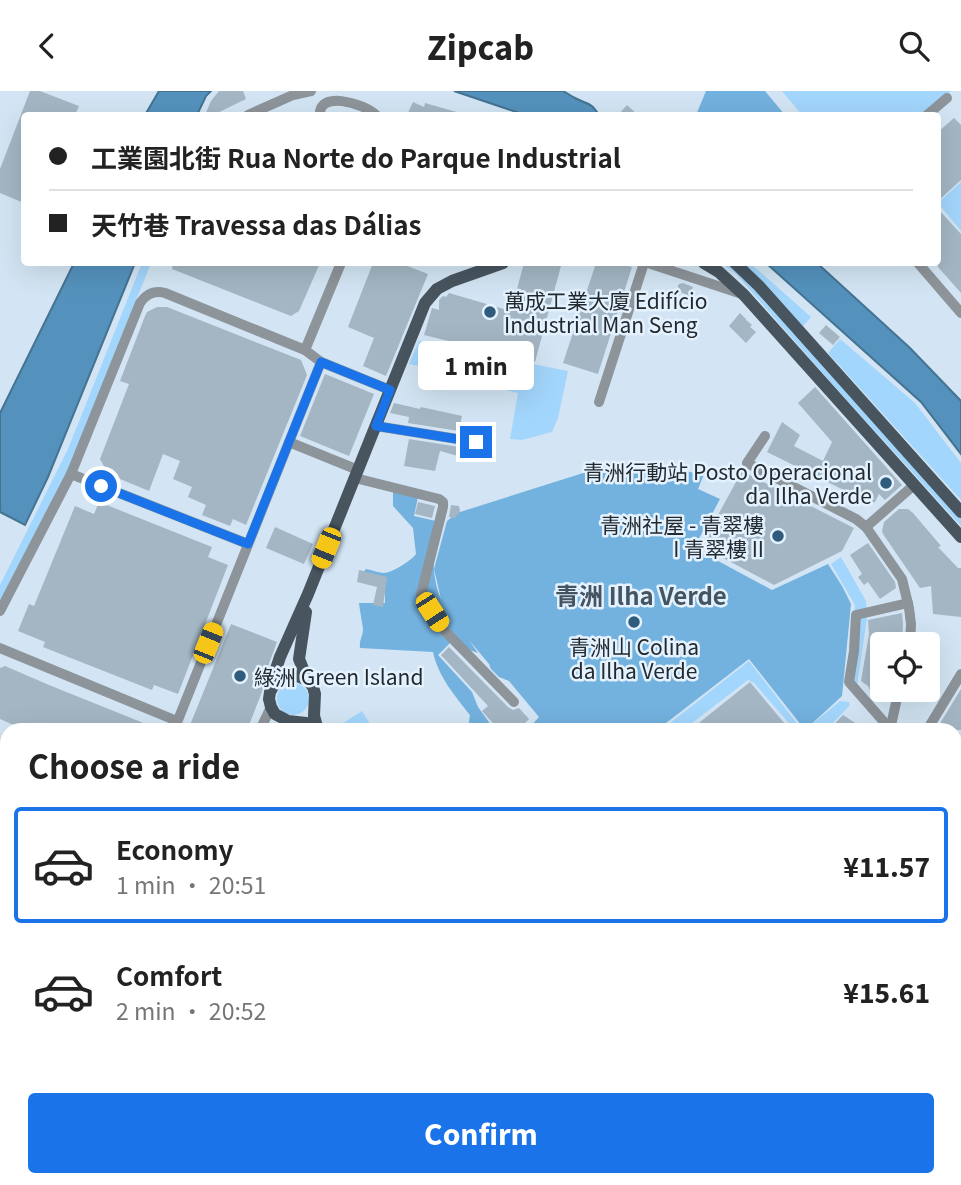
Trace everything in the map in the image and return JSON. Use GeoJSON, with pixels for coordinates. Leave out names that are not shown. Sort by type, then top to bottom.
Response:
{"type":"FeatureCollection","features":[{"type":"Feature","properties":{"kind":"main road"},"geometry":{"type":"LineString","coordinates":[[274,685],[280,657],[425,303],[437,289],[452,281],[494,266]]}},
{"type":"Feature","properties":{"kind":"main road"},"geometry":{"type":"LineString","coordinates":[[709,266],[744,295],[961,537]]}},
{"type":"Feature","properties":{"kind":"main road"},"geometry":{"type":"LineString","coordinates":[[738,266],[961,512]]}},
{"type":"Feature","properties":{"kind":"main road"},"geometry":{"type":"LineString","coordinates":[[292,723],[309,715],[316,702],[313,687],[299,659],[308,594]]}},
{"type":"Feature","properties":{"kind":"main road"},"geometry":{"type":"LineString","coordinates":[[288,723],[275,714],[271,707],[270,692],[279,680],[286,676],[301,677],[308,681]]}},
{"type":"Feature","properties":{"kind":"main road"},"geometry":{"type":"LineString","coordinates":[[314,709],[316,723]]}},
{"type":"Feature","properties":{"kind":"street"},"geometry":{"type":"LineString","coordinates":[[255,112],[293,95],[311,91]]}},
{"type":"Feature","properties":{"kind":"street"},"geometry":{"type":"LineString","coordinates":[[325,91],[360,103],[372,112]]}},
{"type":"Feature","properties":{"kind":"street"},"geometry":{"type":"LineString","coordinates":[[320,112],[324,100],[331,95],[340,95]]}},
{"type":"Feature","properties":{"kind":"street"},"geometry":{"type":"LineString","coordinates":[[931,112],[947,98]]}},
{"type":"Feature","properties":{"kind":"street"},"geometry":{"type":"LineString","coordinates":[[305,350],[340,266]]}},
{"type":"Feature","properties":{"kind":"street"},"geometry":{"type":"LineString","coordinates":[[599,402],[645,266]]}},
{"type":"Feature","properties":{"kind":"street"},"geometry":{"type":"LineString","coordinates":[[655,266],[744,295]]}},
{"type":"Feature","properties":{"kind":"street"},"geometry":{"type":"LineString","coordinates":[[921,266],[961,313]]}},
{"type":"Feature","properties":{"kind":"street"},"geometry":{"type":"LineString","coordinates":[[0,611],[71,474],[140,303],[150,293],[165,293],[305,350],[321,362],[390,390]]}},
{"type":"Feature","properties":{"kind":"street"},"geometry":{"type":"LineString","coordinates":[[177,723],[321,362]]}},
{"type":"Feature","properties":{"kind":"street"},"geometry":{"type":"LineString","coordinates":[[376,426],[476,442]]}},
{"type":"Feature","properties":{"kind":"street"},"geometry":{"type":"LineString","coordinates":[[765,436],[747,463],[847,513],[866,527],[902,579],[911,632]]}},
{"type":"Feature","properties":{"kind":"street"},"geometry":{"type":"LineString","coordinates":[[289,442],[356,474],[443,502],[421,595],[443,629],[514,702]]}},
{"type":"Feature","properties":{"kind":"street"},"geometry":{"type":"LineString","coordinates":[[71,474],[248,544]]}},
{"type":"Feature","properties":{"kind":"street"},"geometry":{"type":"LineString","coordinates":[[866,527],[914,485]]}},
{"type":"Feature","properties":{"kind":"street"},"geometry":{"type":"LineString","coordinates":[[885,723],[849,682],[856,615],[908,603]]}},
{"type":"Feature","properties":{"kind":"street"},"geometry":{"type":"LineString","coordinates":[[0,648],[171,723]]}},
{"type":"Feature","properties":{"kind":"street"},"geometry":{"type":"LineString","coordinates":[[931,723],[961,674]]}},
{"type":"Feature","properties":{"kind":"street"},"geometry":{"type":"LineString","coordinates":[[892,723],[897,702]]}},
{"type":"Feature","properties":{"kind":"street"},"geometry":{"type":"LineString","coordinates":[[264,723],[271,707]]}},
{"type":"Feature","properties":{"kind":"shaded area"},"geometry":{"type":"Polygon","coordinates":[[[159,91],[211,91],[198,112],[147,112],[159,91]]]}},
{"type":"Feature","properties":{"kind":"shaded area"},"geometry":{"type":"Polygon","coordinates":[[[454,91],[563,91],[591,105],[597,112],[516,112],[454,91]]]}},
{"type":"Feature","properties":{"kind":"shaded area"},"geometry":{"type":"Polygon","coordinates":[[[706,91],[765,91],[782,112],[697,112],[706,91]]]}},
{"type":"Feature","properties":{"kind":"shaded area"},"geometry":{"type":"Polygon","coordinates":[[[782,91],[951,91],[926,112],[800,112],[782,91]]]}},
{"type":"Feature","properties":{"kind":"shaded area"},"geometry":{"type":"Polygon","coordinates":[[[961,182],[961,231],[941,207],[941,200],[961,182]]]}},
{"type":"Feature","properties":{"kind":"shaded area"},"geometry":{"type":"Polygon","coordinates":[[[73,266],[134,266],[48,477],[25,525],[0,512],[0,413],[73,266]]]}},
{"type":"Feature","properties":{"kind":"shaded area"},"geometry":{"type":"Polygon","coordinates":[[[141,266],[150,266],[67,473],[0,603],[0,585],[68,449],[141,266]]]}},
{"type":"Feature","properties":{"kind":"shaded area"},"geometry":{"type":"Polygon","coordinates":[[[725,266],[732,266],[741,274],[961,518],[961,526],[835,387],[736,274],[725,266]]]}},
{"type":"Feature","properties":{"kind":"shaded area"},"geometry":{"type":"Polygon","coordinates":[[[746,266],[753,266],[811,317],[803,326],[746,266]]]}},
{"type":"Feature","properties":{"kind":"shaded area"},"geometry":{"type":"Polygon","coordinates":[[[769,266],[820,266],[910,348],[961,401],[961,454],[921,402],[769,266]]]}},
{"type":"Feature","properties":{"kind":"shaded area"},"geometry":{"type":"Polygon","coordinates":[[[840,339],[915,403],[961,463],[961,500],[828,353],[840,339]]]}},
{"type":"Feature","properties":{"kind":"shaded area"},"geometry":{"type":"Polygon","coordinates":[[[419,341],[568,371],[558,418],[552,432],[522,440],[510,439],[518,393],[497,388],[497,382],[409,364],[419,341]]]}},
{"type":"Feature","properties":{"kind":"shaded area","name":"青洲山 Colina da Ilha Verde"},"geometry":{"type":"Polygon","coordinates":[[[618,462],[704,474],[698,489],[720,499],[694,548],[772,590],[828,564],[842,586],[851,604],[842,696],[813,723],[799,723],[749,659],[666,723],[533,723],[539,717],[509,681],[499,677],[491,669],[469,640],[478,653],[450,643],[438,655],[472,692],[478,707],[490,723],[469,723],[470,715],[443,677],[433,652],[360,648],[363,629],[359,603],[385,603],[385,594],[380,586],[361,575],[366,569],[382,573],[392,571],[416,554],[413,528],[393,506],[393,491],[418,497],[414,516],[436,521],[434,569],[447,521],[457,513],[618,462]]]}},
{"type":"Feature","properties":{"kind":"shaded area"},"geometry":{"type":"Polygon","coordinates":[[[841,557],[866,601],[867,618],[857,686],[846,685],[855,605],[831,564],[841,557]]]}},
{"type":"Feature","properties":{"kind":"shaded area"},"geometry":{"type":"Polygon","coordinates":[[[749,661],[797,723],[789,723],[754,683],[748,680],[692,723],[670,723],[749,661]]]}},
{"type":"Feature","properties":{"kind":"shaded area"},"geometry":{"type":"Polygon","coordinates":[[[293,683],[305,687],[309,699],[305,711],[293,715],[281,711],[277,699],[281,687],[293,683]]]}},
{"type":"Feature","properties":{"kind":"shaded area"},"geometry":{"type":"Polygon","coordinates":[[[840,701],[849,702],[850,705],[833,723],[813,723],[840,701]]]}},
{"type":"Feature","properties":{"kind":"shaded area"},"geometry":{"type":"Polygon","coordinates":[[[362,711],[369,723],[343,723],[362,711]]]}},
{"type":"Feature","properties":{"kind":"building"},"geometry":{"type":"Polygon","coordinates":[[[30,91],[40,91],[79,106],[76,112],[22,112],[30,91]]]}},
{"type":"Feature","properties":{"kind":"building"},"geometry":{"type":"Polygon","coordinates":[[[219,91],[243,91],[246,99],[219,112],[206,112],[219,91]]]}},
{"type":"Feature","properties":{"kind":"building"},"geometry":{"type":"Polygon","coordinates":[[[413,102],[424,107],[425,103],[456,112],[408,112],[413,102]]]}},
{"type":"Feature","properties":{"kind":"building"},"geometry":{"type":"Polygon","coordinates":[[[627,105],[635,112],[621,112],[627,105]]]}},
{"type":"Feature","properties":{"kind":"building"},"geometry":{"type":"Polygon","coordinates":[[[21,114],[21,202],[0,193],[0,169],[21,114]]]}},
{"type":"Feature","properties":{"kind":"building"},"geometry":{"type":"Polygon","coordinates":[[[954,118],[961,125],[961,180],[941,198],[941,129],[954,118]]]}},
{"type":"Feature","properties":{"kind":"building"},"geometry":{"type":"Polygon","coordinates":[[[941,212],[961,234],[961,293],[938,267],[941,266],[941,212]]]}},
{"type":"Feature","properties":{"kind":"building"},"geometry":{"type":"Polygon","coordinates":[[[172,266],[319,266],[299,311],[291,316],[172,269],[172,266]]]}},
{"type":"Feature","properties":{"kind":"building"},"geometry":{"type":"Polygon","coordinates":[[[372,266],[408,266],[428,274],[386,376],[363,366],[374,338],[348,327],[372,266]]]}},
{"type":"Feature","properties":{"kind":"building","name":"萬成工業大廈 Edifício Industrial Man Seng"},"geometry":{"type":"Polygon","coordinates":[[[523,266],[561,266],[535,362],[424,335],[432,308],[439,310],[439,300],[449,293],[511,311],[523,266]]]}},
{"type":"Feature","properties":{"kind":"building"},"geometry":{"type":"Polygon","coordinates":[[[595,266],[632,267],[598,374],[563,363],[595,266]]]}},
{"type":"Feature","properties":{"kind":"building"},"geometry":{"type":"Polygon","coordinates":[[[679,284],[693,287],[689,296],[676,290],[679,284]]]}},
{"type":"Feature","properties":{"kind":"building"},"geometry":{"type":"Polygon","coordinates":[[[157,307],[167,307],[301,360],[307,375],[246,525],[233,519],[230,526],[202,515],[206,505],[188,497],[192,487],[173,479],[180,461],[163,454],[149,491],[108,474],[100,459],[129,384],[120,381],[147,312],[157,307]]]}},
{"type":"Feature","properties":{"kind":"building"},"geometry":{"type":"Polygon","coordinates":[[[740,313],[756,332],[746,343],[729,326],[740,313]]]}},
{"type":"Feature","properties":{"kind":"building"},"geometry":{"type":"Polygon","coordinates":[[[826,325],[840,337],[833,345],[819,333],[826,325]]]}},
{"type":"Feature","properties":{"kind":"building"},"geometry":{"type":"Polygon","coordinates":[[[325,374],[374,394],[349,456],[300,436],[325,374]]]}},
{"type":"Feature","properties":{"kind":"building"},"geometry":{"type":"Polygon","coordinates":[[[815,387],[902,485],[885,500],[879,494],[875,502],[870,503],[767,452],[782,422],[800,435],[794,446],[823,461],[832,442],[798,403],[815,387]]]}},
{"type":"Feature","properties":{"kind":"building"},"geometry":{"type":"Polygon","coordinates":[[[394,403],[462,416],[459,431],[408,423],[409,417],[390,413],[394,403]]]}},
{"type":"Feature","properties":{"kind":"building"},"geometry":{"type":"Polygon","coordinates":[[[409,439],[459,447],[458,456],[440,451],[435,471],[404,466],[409,439]]]}},
{"type":"Feature","properties":{"kind":"building","name":"青洲社屋 - 青翠樓 I 青翠樓 II"},"geometry":{"type":"Polygon","coordinates":[[[742,471],[854,528],[842,551],[774,585],[701,546],[742,471]]]}},
{"type":"Feature","properties":{"kind":"building"},"geometry":{"type":"Polygon","coordinates":[[[99,502],[212,547],[208,557],[228,565],[178,694],[154,685],[152,690],[43,647],[45,642],[18,631],[29,604],[34,606],[75,506],[94,514],[99,502]]]}},
{"type":"Feature","properties":{"kind":"building"},"geometry":{"type":"Polygon","coordinates":[[[418,502],[435,506],[432,518],[415,514],[418,502]]]}},
{"type":"Feature","properties":{"kind":"building"},"geometry":{"type":"Polygon","coordinates":[[[451,505],[459,506],[460,511],[455,518],[449,517],[451,505]]]}},
{"type":"Feature","properties":{"kind":"building"},"geometry":{"type":"Polygon","coordinates":[[[899,509],[908,509],[913,513],[941,546],[938,547],[961,568],[961,617],[933,614],[931,586],[920,588],[883,534],[884,522],[899,509]]]}},
{"type":"Feature","properties":{"kind":"building"},"geometry":{"type":"Polygon","coordinates":[[[275,527],[313,544],[304,564],[266,548],[275,527]]]}},
{"type":"Feature","properties":{"kind":"building"},"geometry":{"type":"Polygon","coordinates":[[[868,543],[895,582],[896,588],[880,599],[868,582],[864,585],[858,577],[862,574],[850,555],[868,543]]]}},
{"type":"Feature","properties":{"kind":"building"},"geometry":{"type":"Polygon","coordinates":[[[359,570],[387,577],[383,607],[373,605],[377,587],[357,582],[359,570]]]}},
{"type":"Feature","properties":{"kind":"building"},"geometry":{"type":"Polygon","coordinates":[[[902,613],[903,624],[903,632],[870,632],[870,690],[861,681],[869,634],[868,620],[902,613]]]}},
{"type":"Feature","properties":{"kind":"building","name":"綠洲 Green Island"},"geometry":{"type":"Polygon","coordinates":[[[231,624],[277,642],[250,723],[191,723],[231,624]]]}},
{"type":"Feature","properties":{"kind":"building"},"geometry":{"type":"Polygon","coordinates":[[[449,647],[508,707],[513,710],[519,708],[529,719],[525,723],[493,723],[482,711],[488,706],[441,655],[449,647]]]}},
{"type":"Feature","properties":{"kind":"building"},"geometry":{"type":"Polygon","coordinates":[[[5,666],[144,723],[9,723],[0,719],[0,668],[5,666]]]}},
{"type":"Feature","properties":{"kind":"building"},"geometry":{"type":"Polygon","coordinates":[[[750,682],[784,723],[735,723],[699,723],[750,682]]]}},
{"type":"Feature","properties":{"kind":"building"},"geometry":{"type":"Polygon","coordinates":[[[961,689],[961,723],[940,723],[961,689]]]}},
{"type":"Feature","properties":{"kind":"building"},"geometry":{"type":"Polygon","coordinates":[[[843,715],[855,723],[836,723],[843,715]]]}},
{"type":"Feature","properties":{"kind":"place","name":"萬成工業大廈 Edifício Industrial Man Seng"},"geometry":{"type":"Point","coordinates":[490,312]}},
{"type":"Feature","properties":{"kind":"place","name":"青洲行動站 Posto Operacional da Ilha Verde"},"geometry":{"type":"Point","coordinates":[886,483]}},
{"type":"Feature","properties":{"kind":"place","name":"青洲社屋 - 青翠樓 I 青翠樓 II"},"geometry":{"type":"Point","coordinates":[778,536]}},
{"type":"Feature","properties":{"kind":"place","name":"青洲山 Colina da Ilha Verde"},"geometry":{"type":"Point","coordinates":[634,622]}},
{"type":"Feature","properties":{"kind":"place","name":"綠洲 Green Island"},"geometry":{"type":"Point","coordinates":[240,676]}},
{"type":"Feature","properties":{"kind":"district","name":"青洲 Ilha Verde"},"geometry":{"type":"Point","coordinates":[641,594]}},
{"type":"Feature","properties":{"kind":"route"},"geometry":{"type":"LineString","coordinates":[[101,486],[248,544],[321,362],[390,390],[376,426],[476,442]]}}]}
